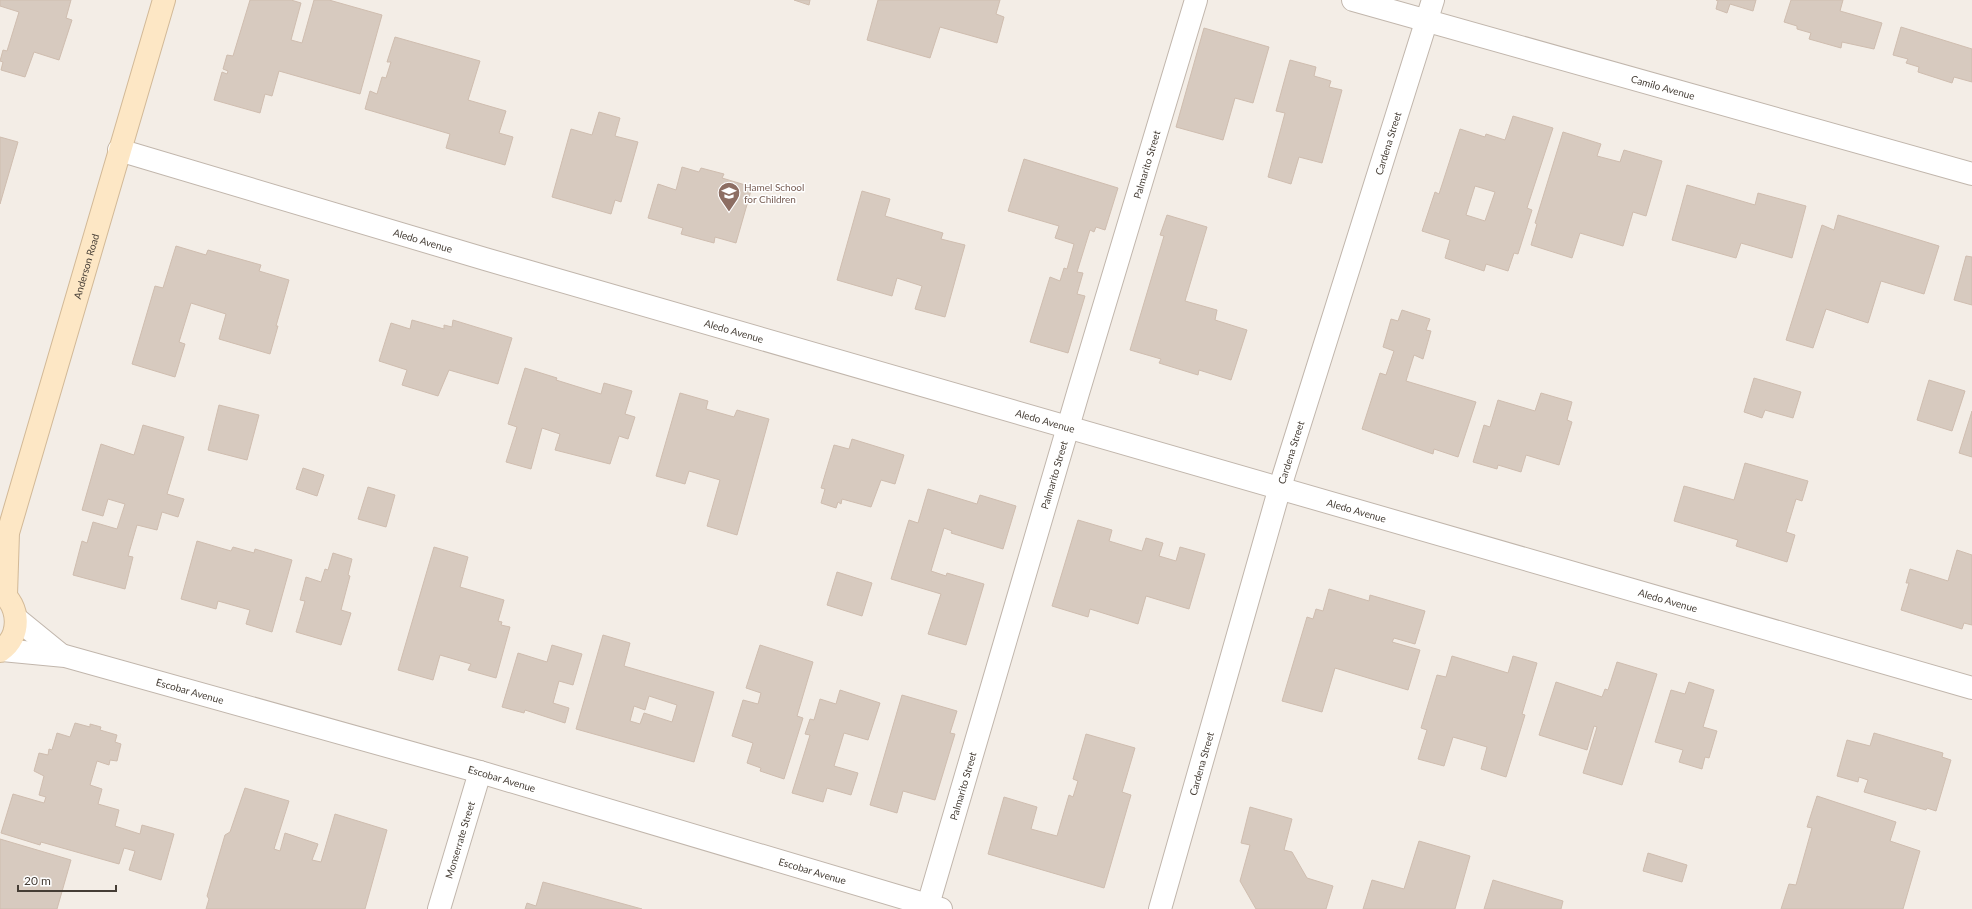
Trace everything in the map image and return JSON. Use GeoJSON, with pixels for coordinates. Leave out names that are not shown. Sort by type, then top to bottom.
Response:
{"type":"FeatureCollection","features":[{"type":"Feature","properties":{"kind":"street","name":"Anderson Road"},"geometry":{"type":"LineString","coordinates":[[3,593],[4,538],[164,0]]}},
{"type":"Feature","properties":{"kind":"street","name":"Palmarito Street"},"geometry":{"type":"LineString","coordinates":[[934,907],[1068,426],[1196,0]]}},
{"type":"Feature","properties":{"kind":"street","name":"Camilo Avenue"},"geometry":{"type":"LineString","coordinates":[[1353,0],[1426,22],[1972,174]]}},
{"type":"Feature","properties":{"kind":"street","name":"Cardena Street"},"geometry":{"type":"LineString","coordinates":[[1160,909],[1280,487],[1433,0]]}},
{"type":"Feature","properties":{"kind":"street","name":"Aledo Avenue"},"geometry":{"type":"LineString","coordinates":[[119,150],[485,259],[1280,487],[1972,688]]}},
{"type":"Feature","properties":{"kind":"street"},"geometry":{"type":"LineString","coordinates":[[1,651],[10,642],[15,631],[17,619],[12,602],[3,593]]}},
{"type":"Feature","properties":{"kind":"street","name":"Escobar Avenue"},"geometry":{"type":"LineString","coordinates":[[17,619],[60,654]]}},
{"type":"Feature","properties":{"kind":"street","name":"Escobar Avenue"},"geometry":{"type":"LineString","coordinates":[[1,651],[60,654],[480,772],[887,901],[934,907]]}},
{"type":"Feature","properties":{"kind":"street","name":"Monserrate Street"},"geometry":{"type":"LineString","coordinates":[[439,909],[480,772]]}},
{"type":"Feature","properties":{"kind":"building"},"geometry":{"type":"Polygon","coordinates":[[[0,0],[71,0],[66,18],[72,20],[59,60],[34,52],[25,77],[1,70],[3,62],[0,61],[3,50],[7,51],[19,12],[0,6],[0,0]]]}},
{"type":"Feature","properties":{"kind":"building"},"geometry":{"type":"Polygon","coordinates":[[[250,0],[291,0],[301,3],[291,40],[302,43],[314,0],[329,0],[382,15],[360,94],[279,71],[272,96],[265,94],[260,113],[214,100],[222,72],[227,74],[228,71],[223,69],[227,55],[233,56],[250,0]]]}},
{"type":"Feature","properties":{"kind":"building"},"geometry":{"type":"Polygon","coordinates":[[[794,0],[810,0],[809,5],[794,0]]]}},
{"type":"Feature","properties":{"kind":"building"},"geometry":{"type":"Polygon","coordinates":[[[878,0],[1000,0],[996,14],[1004,17],[997,43],[940,27],[930,58],[867,40],[878,0]]]}},
{"type":"Feature","properties":{"kind":"building"},"geometry":{"type":"Polygon","coordinates":[[[1716,0],[1756,0],[1753,11],[1730,4],[1727,13],[1716,9],[1718,1],[1716,0]]]}},
{"type":"Feature","properties":{"kind":"building"},"geometry":{"type":"Polygon","coordinates":[[[1791,0],[1843,0],[1840,11],[1882,23],[1874,49],[1842,42],[1841,48],[1809,39],[1811,33],[1797,29],[1797,26],[1784,22],[1791,0]]]}},
{"type":"Feature","properties":{"kind":"building"},"geometry":{"type":"Polygon","coordinates":[[[1901,27],[1972,49],[1972,82],[1954,77],[1952,83],[1918,72],[1919,67],[1906,63],[1908,59],[1893,55],[1901,27]]]}},
{"type":"Feature","properties":{"kind":"building"},"geometry":{"type":"Polygon","coordinates":[[[1204,28],[1269,47],[1253,103],[1235,98],[1223,140],[1176,127],[1204,28]]]}},
{"type":"Feature","properties":{"kind":"building"},"geometry":{"type":"Polygon","coordinates":[[[395,37],[480,61],[468,100],[506,111],[499,133],[513,137],[505,165],[446,148],[450,134],[365,109],[370,91],[377,94],[382,77],[386,78],[391,62],[387,62],[395,37]]]}},
{"type":"Feature","properties":{"kind":"building"},"geometry":{"type":"Polygon","coordinates":[[[1290,60],[1316,67],[1314,76],[1331,81],[1329,87],[1342,90],[1322,163],[1299,157],[1291,184],[1268,177],[1285,113],[1276,111],[1290,60]]]}},
{"type":"Feature","properties":{"kind":"building"},"geometry":{"type":"Polygon","coordinates":[[[599,112],[620,118],[615,136],[638,142],[621,202],[615,200],[611,214],[552,197],[571,129],[592,135],[599,112]]]}},
{"type":"Feature","properties":{"kind":"building"},"geometry":{"type":"Polygon","coordinates":[[[1513,116],[1553,128],[1527,208],[1532,210],[1518,254],[1514,253],[1508,271],[1486,264],[1484,271],[1445,258],[1450,240],[1422,231],[1435,192],[1439,194],[1460,129],[1485,137],[1486,134],[1505,140],[1513,116]],[[1475,186],[1466,215],[1485,221],[1495,192],[1475,186]]]}},
{"type":"Feature","properties":{"kind":"building"},"geometry":{"type":"Polygon","coordinates":[[[1563,132],[1601,144],[1597,156],[1620,162],[1624,150],[1662,161],[1646,216],[1633,212],[1623,246],[1580,233],[1572,258],[1531,245],[1537,224],[1535,223],[1563,132]]]}},
{"type":"Feature","properties":{"kind":"building"},"geometry":{"type":"Polygon","coordinates":[[[0,137],[18,142],[0,204],[0,137]]]}},
{"type":"Feature","properties":{"kind":"building"},"geometry":{"type":"Polygon","coordinates":[[[1024,159],[1118,188],[1105,230],[1096,227],[1094,232],[1090,230],[1077,272],[1083,273],[1077,294],[1085,296],[1068,353],[1030,342],[1050,277],[1060,281],[1064,268],[1067,269],[1074,244],[1055,238],[1059,226],[1008,211],[1024,159]]]}},
{"type":"Feature","properties":{"kind":"building"},"geometry":{"type":"Polygon","coordinates":[[[682,167],[699,172],[701,168],[724,174],[722,178],[752,187],[736,243],[715,237],[714,243],[681,234],[683,228],[648,218],[658,184],[676,190],[682,167]]]}},
{"type":"Feature","properties":{"kind":"building"},"geometry":{"type":"Polygon","coordinates":[[[1687,185],[1755,205],[1758,193],[1806,206],[1792,258],[1741,243],[1736,258],[1672,240],[1687,185]]]}},
{"type":"Feature","properties":{"kind":"building"},"geometry":{"type":"Polygon","coordinates":[[[862,191],[890,199],[885,216],[943,233],[941,239],[965,245],[945,317],[915,309],[922,286],[897,278],[892,296],[837,280],[862,191]]]}},
{"type":"Feature","properties":{"kind":"building"},"geometry":{"type":"Polygon","coordinates":[[[1167,215],[1207,227],[1185,301],[1217,310],[1215,320],[1247,330],[1231,380],[1199,370],[1198,375],[1159,363],[1161,359],[1130,350],[1164,236],[1160,235],[1167,215]]]}},
{"type":"Feature","properties":{"kind":"building"},"geometry":{"type":"Polygon","coordinates":[[[1838,215],[1939,246],[1924,294],[1881,281],[1868,323],[1826,309],[1813,348],[1786,340],[1822,225],[1834,230],[1838,215]]]}},
{"type":"Feature","properties":{"kind":"building"},"geometry":{"type":"Polygon","coordinates":[[[176,246],[206,255],[208,250],[261,265],[259,271],[289,280],[270,354],[219,339],[226,314],[191,303],[179,342],[185,344],[175,377],[132,364],[155,286],[163,288],[176,246]]]}},
{"type":"Feature","properties":{"kind":"building"},"geometry":{"type":"Polygon","coordinates":[[[1966,256],[1972,257],[1972,305],[1954,300],[1966,256]]]}},
{"type":"Feature","properties":{"kind":"building"},"geometry":{"type":"Polygon","coordinates":[[[1402,310],[1430,319],[1426,330],[1431,331],[1423,359],[1414,355],[1406,381],[1476,402],[1458,457],[1434,449],[1433,454],[1362,429],[1380,373],[1386,375],[1394,351],[1383,347],[1391,319],[1398,321],[1402,310]]]}},
{"type":"Feature","properties":{"kind":"building"},"geometry":{"type":"Polygon","coordinates":[[[412,320],[444,329],[444,325],[452,327],[453,320],[512,338],[498,384],[449,370],[438,396],[402,385],[407,370],[379,361],[391,323],[410,329],[412,320]]]}},
{"type":"Feature","properties":{"kind":"building"},"geometry":{"type":"Polygon","coordinates":[[[525,368],[557,378],[556,380],[601,394],[604,383],[632,391],[625,414],[635,417],[628,439],[619,436],[610,464],[555,450],[560,434],[542,428],[531,469],[506,462],[517,427],[508,424],[525,368]]]}},
{"type":"Feature","properties":{"kind":"building"},"geometry":{"type":"Polygon","coordinates":[[[1754,378],[1801,392],[1793,418],[1765,410],[1762,418],[1744,412],[1754,378]]]}},
{"type":"Feature","properties":{"kind":"building"},"geometry":{"type":"Polygon","coordinates":[[[1929,380],[1965,391],[1952,431],[1917,420],[1929,380]]]}},
{"type":"Feature","properties":{"kind":"building"},"geometry":{"type":"Polygon","coordinates":[[[680,393],[708,401],[706,409],[734,417],[737,410],[769,419],[737,535],[707,526],[720,480],[689,471],[685,484],[656,476],[680,393]]]}},
{"type":"Feature","properties":{"kind":"building"},"geometry":{"type":"Polygon","coordinates":[[[1541,393],[1572,402],[1567,420],[1572,422],[1559,465],[1526,455],[1521,472],[1498,465],[1497,469],[1473,462],[1484,425],[1490,427],[1498,400],[1535,411],[1541,393]]]}},
{"type":"Feature","properties":{"kind":"building"},"geometry":{"type":"Polygon","coordinates":[[[219,405],[259,415],[247,460],[208,450],[219,405]]]}},
{"type":"Feature","properties":{"kind":"building"},"geometry":{"type":"Polygon","coordinates":[[[1972,411],[1972,457],[1959,453],[1972,411]]]}},
{"type":"Feature","properties":{"kind":"building"},"geometry":{"type":"Polygon","coordinates":[[[143,425],[184,437],[167,494],[184,499],[178,517],[162,512],[157,530],[137,525],[128,556],[133,557],[125,589],[73,575],[82,541],[87,543],[93,522],[117,529],[125,504],[108,499],[103,516],[82,510],[101,444],[134,455],[143,425]]]}},
{"type":"Feature","properties":{"kind":"building"},"geometry":{"type":"Polygon","coordinates":[[[852,439],[904,455],[895,484],[881,480],[871,507],[842,499],[841,504],[838,502],[836,508],[821,503],[825,489],[821,488],[834,445],[849,449],[852,439]]]}},
{"type":"Feature","properties":{"kind":"building"},"geometry":{"type":"Polygon","coordinates":[[[1745,463],[1808,481],[1802,501],[1796,499],[1786,532],[1795,535],[1787,562],[1736,546],[1738,540],[1674,521],[1684,486],[1734,500],[1745,463]]]}},
{"type":"Feature","properties":{"kind":"building"},"geometry":{"type":"Polygon","coordinates":[[[303,468],[324,475],[317,496],[296,489],[303,468]]]}},
{"type":"Feature","properties":{"kind":"building"},"geometry":{"type":"Polygon","coordinates":[[[368,487],[395,495],[386,527],[358,519],[368,487]]]}},
{"type":"Feature","properties":{"kind":"building"},"geometry":{"type":"Polygon","coordinates":[[[928,489],[977,504],[980,495],[1016,506],[1003,549],[951,533],[952,531],[944,528],[931,571],[946,576],[947,573],[984,584],[966,645],[928,634],[941,594],[891,579],[909,520],[918,523],[928,489]]]}},
{"type":"Feature","properties":{"kind":"building"},"geometry":{"type":"Polygon","coordinates":[[[1078,520],[1112,530],[1109,541],[1142,551],[1146,538],[1163,543],[1159,556],[1176,561],[1180,547],[1205,554],[1189,609],[1146,596],[1138,624],[1090,609],[1088,617],[1052,606],[1078,520]]]}},
{"type":"Feature","properties":{"kind":"building"},"geometry":{"type":"Polygon","coordinates":[[[197,541],[231,551],[233,547],[254,553],[255,549],[292,560],[272,632],[246,624],[250,610],[218,601],[216,609],[181,599],[197,541]]]}},
{"type":"Feature","properties":{"kind":"building"},"geometry":{"type":"Polygon","coordinates":[[[434,547],[468,557],[460,587],[504,600],[498,621],[502,622],[501,625],[510,627],[496,678],[468,670],[471,664],[440,655],[433,680],[398,670],[434,547]]]}},
{"type":"Feature","properties":{"kind":"building"},"geometry":{"type":"Polygon","coordinates":[[[1957,550],[1972,555],[1972,625],[1964,623],[1962,629],[1901,610],[1909,583],[1906,583],[1910,569],[1948,581],[1957,550]]]}},
{"type":"Feature","properties":{"kind":"building"},"geometry":{"type":"Polygon","coordinates":[[[333,553],[352,559],[348,575],[350,576],[341,610],[351,613],[341,645],[296,632],[305,601],[300,600],[306,577],[321,582],[325,569],[328,570],[333,553]]]}},
{"type":"Feature","properties":{"kind":"building"},"geometry":{"type":"Polygon","coordinates":[[[837,572],[872,583],[862,616],[827,605],[837,572]]]}},
{"type":"Feature","properties":{"kind":"building"},"geometry":{"type":"Polygon","coordinates":[[[1329,589],[1369,601],[1370,595],[1425,611],[1415,644],[1394,638],[1392,642],[1420,650],[1408,690],[1335,668],[1322,712],[1282,701],[1307,617],[1313,619],[1316,609],[1323,611],[1329,589]]]}},
{"type":"Feature","properties":{"kind":"building"},"geometry":{"type":"Polygon","coordinates":[[[603,635],[630,643],[624,666],[714,692],[694,762],[576,729],[603,635]],[[649,696],[645,710],[634,706],[630,721],[640,724],[644,713],[672,722],[677,705],[649,696]]]}},
{"type":"Feature","properties":{"kind":"building"},"geometry":{"type":"Polygon","coordinates":[[[552,645],[582,654],[573,685],[559,681],[553,703],[569,708],[565,723],[525,710],[524,713],[502,707],[518,653],[547,662],[552,645]]]}},
{"type":"Feature","properties":{"kind":"building"},"geometry":{"type":"Polygon","coordinates":[[[760,645],[813,662],[797,716],[803,718],[784,779],[760,771],[761,768],[747,763],[753,743],[732,736],[743,700],[758,704],[761,693],[746,688],[760,645]]]}},
{"type":"Feature","properties":{"kind":"building"},"geometry":{"type":"Polygon","coordinates":[[[1452,656],[1508,673],[1513,656],[1537,663],[1522,714],[1525,715],[1506,777],[1481,769],[1487,747],[1453,737],[1444,766],[1418,759],[1427,730],[1421,728],[1437,675],[1446,677],[1452,656]]]}},
{"type":"Feature","properties":{"kind":"building"},"geometry":{"type":"Polygon","coordinates":[[[1617,662],[1657,674],[1622,785],[1583,773],[1597,727],[1594,726],[1587,750],[1539,735],[1556,682],[1602,697],[1605,689],[1608,690],[1617,662]]]}},
{"type":"Feature","properties":{"kind":"building"},"geometry":{"type":"Polygon","coordinates":[[[1689,682],[1714,690],[1703,727],[1717,731],[1709,758],[1705,757],[1702,769],[1679,762],[1683,750],[1655,742],[1671,690],[1685,694],[1689,682]]]}},
{"type":"Feature","properties":{"kind":"building"},"geometry":{"type":"Polygon","coordinates":[[[840,690],[880,703],[868,740],[844,733],[834,766],[858,773],[851,795],[827,788],[823,802],[792,793],[810,735],[805,734],[810,719],[814,720],[820,699],[836,704],[840,690]]]}},
{"type":"Feature","properties":{"kind":"building"},"geometry":{"type":"Polygon","coordinates":[[[902,695],[957,711],[950,733],[955,734],[935,800],[903,791],[897,813],[870,805],[902,695]]]}},
{"type":"Feature","properties":{"kind":"building"},"geometry":{"type":"Polygon","coordinates":[[[75,723],[90,727],[90,724],[101,727],[100,730],[117,735],[115,742],[121,744],[117,761],[110,760],[109,765],[97,761],[90,785],[102,789],[98,804],[119,810],[115,826],[140,834],[142,825],[174,834],[161,880],[129,870],[135,851],[124,848],[119,864],[41,842],[40,845],[1,833],[13,794],[44,803],[46,797],[39,795],[44,776],[34,771],[39,753],[48,755],[49,749],[52,750],[57,733],[70,737],[75,723]]]}},
{"type":"Feature","properties":{"kind":"building"},"geometry":{"type":"Polygon","coordinates":[[[1874,733],[1943,753],[1942,757],[1951,760],[1936,811],[1927,808],[1926,810],[1864,792],[1868,780],[1859,777],[1858,782],[1837,776],[1847,740],[1870,746],[1874,733]]]}},
{"type":"Feature","properties":{"kind":"building"},"geometry":{"type":"Polygon","coordinates":[[[1086,734],[1135,748],[1122,792],[1131,795],[1104,888],[988,854],[1004,797],[1037,807],[1031,829],[1057,836],[1069,795],[1073,797],[1078,781],[1073,779],[1086,734]]]}},
{"type":"Feature","properties":{"kind":"building"},"geometry":{"type":"Polygon","coordinates":[[[245,788],[289,801],[274,849],[280,851],[285,833],[318,844],[312,860],[321,862],[335,814],[387,830],[365,909],[206,909],[209,899],[207,896],[225,835],[230,832],[245,788]]]}},
{"type":"Feature","properties":{"kind":"building"},"geometry":{"type":"Polygon","coordinates":[[[1817,796],[1896,822],[1890,841],[1920,851],[1903,909],[1781,909],[1789,884],[1796,885],[1812,828],[1807,827],[1817,796]]]}},
{"type":"Feature","properties":{"kind":"building"},"geometry":{"type":"Polygon","coordinates":[[[1250,807],[1292,819],[1284,850],[1292,852],[1307,878],[1333,886],[1326,909],[1256,909],[1240,881],[1250,845],[1241,843],[1250,807]]]}},
{"type":"Feature","properties":{"kind":"building"},"geometry":{"type":"Polygon","coordinates":[[[0,839],[71,860],[57,909],[0,909],[0,839]]]}},
{"type":"Feature","properties":{"kind":"building"},"geometry":{"type":"Polygon","coordinates":[[[1419,841],[1470,856],[1455,909],[1363,909],[1372,880],[1404,889],[1419,841]]]}},
{"type":"Feature","properties":{"kind":"building"},"geometry":{"type":"Polygon","coordinates":[[[1648,853],[1687,865],[1682,882],[1643,871],[1648,853]]]}},
{"type":"Feature","properties":{"kind":"building"},"geometry":{"type":"Polygon","coordinates":[[[1493,880],[1563,901],[1561,909],[1484,909],[1493,880]]]}},
{"type":"Feature","properties":{"kind":"building"},"geometry":{"type":"Polygon","coordinates":[[[543,882],[642,909],[525,909],[527,903],[536,906],[543,882]]]}},
{"type":"Feature","properties":{"kind":"place","name":"Hamel School for Children"},"geometry":{"type":"Point","coordinates":[729,212]}}]}
